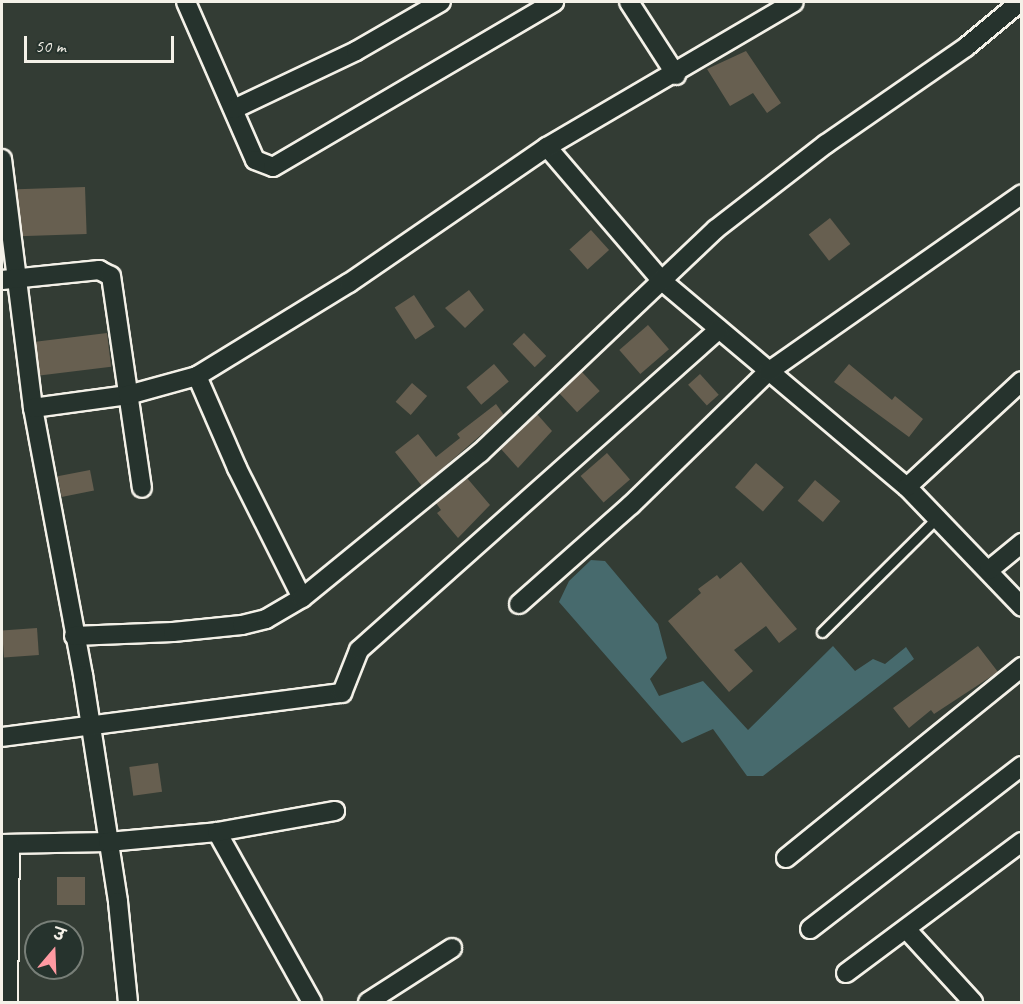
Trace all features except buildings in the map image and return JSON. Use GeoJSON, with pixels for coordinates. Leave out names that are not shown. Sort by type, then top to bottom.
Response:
{"type":"FeatureCollection","features":[{"type":"Feature","properties":{"kind":"street"},"geometry":{"type":"LineString","coordinates":[[186,2],[255,160],[273,166],[554,2]]}},
{"type":"Feature","properties":{"kind":"street"},"geometry":{"type":"LineString","coordinates":[[234,109],[356,51],[441,2]]}},
{"type":"Feature","properties":{"kind":"street"},"geometry":{"type":"LineString","coordinates":[[628,2],[676,75]]}},
{"type":"Feature","properties":{"kind":"street"},"geometry":{"type":"LineString","coordinates":[[33,408],[128,395],[197,376],[349,283],[547,147],[676,75],[794,2]]}},
{"type":"Feature","properties":{"kind":"street"},"geometry":{"type":"LineString","coordinates":[[74,636],[173,632],[242,625],[266,619],[302,598],[480,453],[716,229],[826,144],[966,47],[1020,2]]}},
{"type":"Feature","properties":{"kind":"street"},"geometry":{"type":"LineString","coordinates":[[547,147],[662,281],[907,487],[1022,607]]}},
{"type":"Feature","properties":{"kind":"street"},"geometry":{"type":"LineString","coordinates":[[2,159],[9,279],[91,726],[128,1002]]}},
{"type":"Feature","properties":{"kind":"street"},"geometry":{"type":"LineString","coordinates":[[519,604],[631,505],[768,372],[1022,194]]}},
{"type":"Feature","properties":{"kind":"street"},"geometry":{"type":"LineString","coordinates":[[9,279],[106,271],[114,283],[142,488]]}},
{"type":"Feature","properties":{"kind":"street"},"geometry":{"type":"LineString","coordinates":[[2,737],[342,693],[359,650],[719,329]]}},
{"type":"Feature","properties":{"kind":"street"},"geometry":{"type":"LineString","coordinates":[[197,376],[237,468],[302,598]]}},
{"type":"Feature","properties":{"kind":"street"},"geometry":{"type":"LineString","coordinates":[[907,487],[1022,381]]}},
{"type":"Feature","properties":{"kind":"street"},"geometry":{"type":"LineString","coordinates":[[989,570],[1022,543]]}},
{"type":"Feature","properties":{"kind":"street"},"geometry":{"type":"LineString","coordinates":[[786,858],[1022,667]]}},
{"type":"Feature","properties":{"kind":"street"},"geometry":{"type":"LineString","coordinates":[[810,928],[1022,766]]}},
{"type":"Feature","properties":{"kind":"street"},"geometry":{"type":"LineString","coordinates":[[8,1002],[6,844],[108,842],[217,832],[335,811]]}},
{"type":"Feature","properties":{"kind":"street"},"geometry":{"type":"LineString","coordinates":[[217,832],[312,1002]]}},
{"type":"Feature","properties":{"kind":"street"},"geometry":{"type":"LineString","coordinates":[[846,973],[907,930],[1022,842]]}},
{"type":"Feature","properties":{"kind":"street"},"geometry":{"type":"LineString","coordinates":[[907,930],[973,1002]]}},
{"type":"Feature","properties":{"kind":"street"},"geometry":{"type":"LineString","coordinates":[[368,1002],[452,948]]}},
{"type":"Feature","properties":{"kind":"lane"},"geometry":{"type":"LineString","coordinates":[[822,632],[938,518]]}},
{"type":"Feature","properties":{"kind":"water"},"geometry":{"type":"Polygon","coordinates":[[[591,560],[605,561],[658,624],[667,658],[650,679],[659,696],[703,681],[748,730],[833,646],[855,671],[873,659],[885,664],[906,647],[914,659],[763,776],[747,776],[713,729],[682,743],[559,602],[569,581],[591,560]]]}}]}
